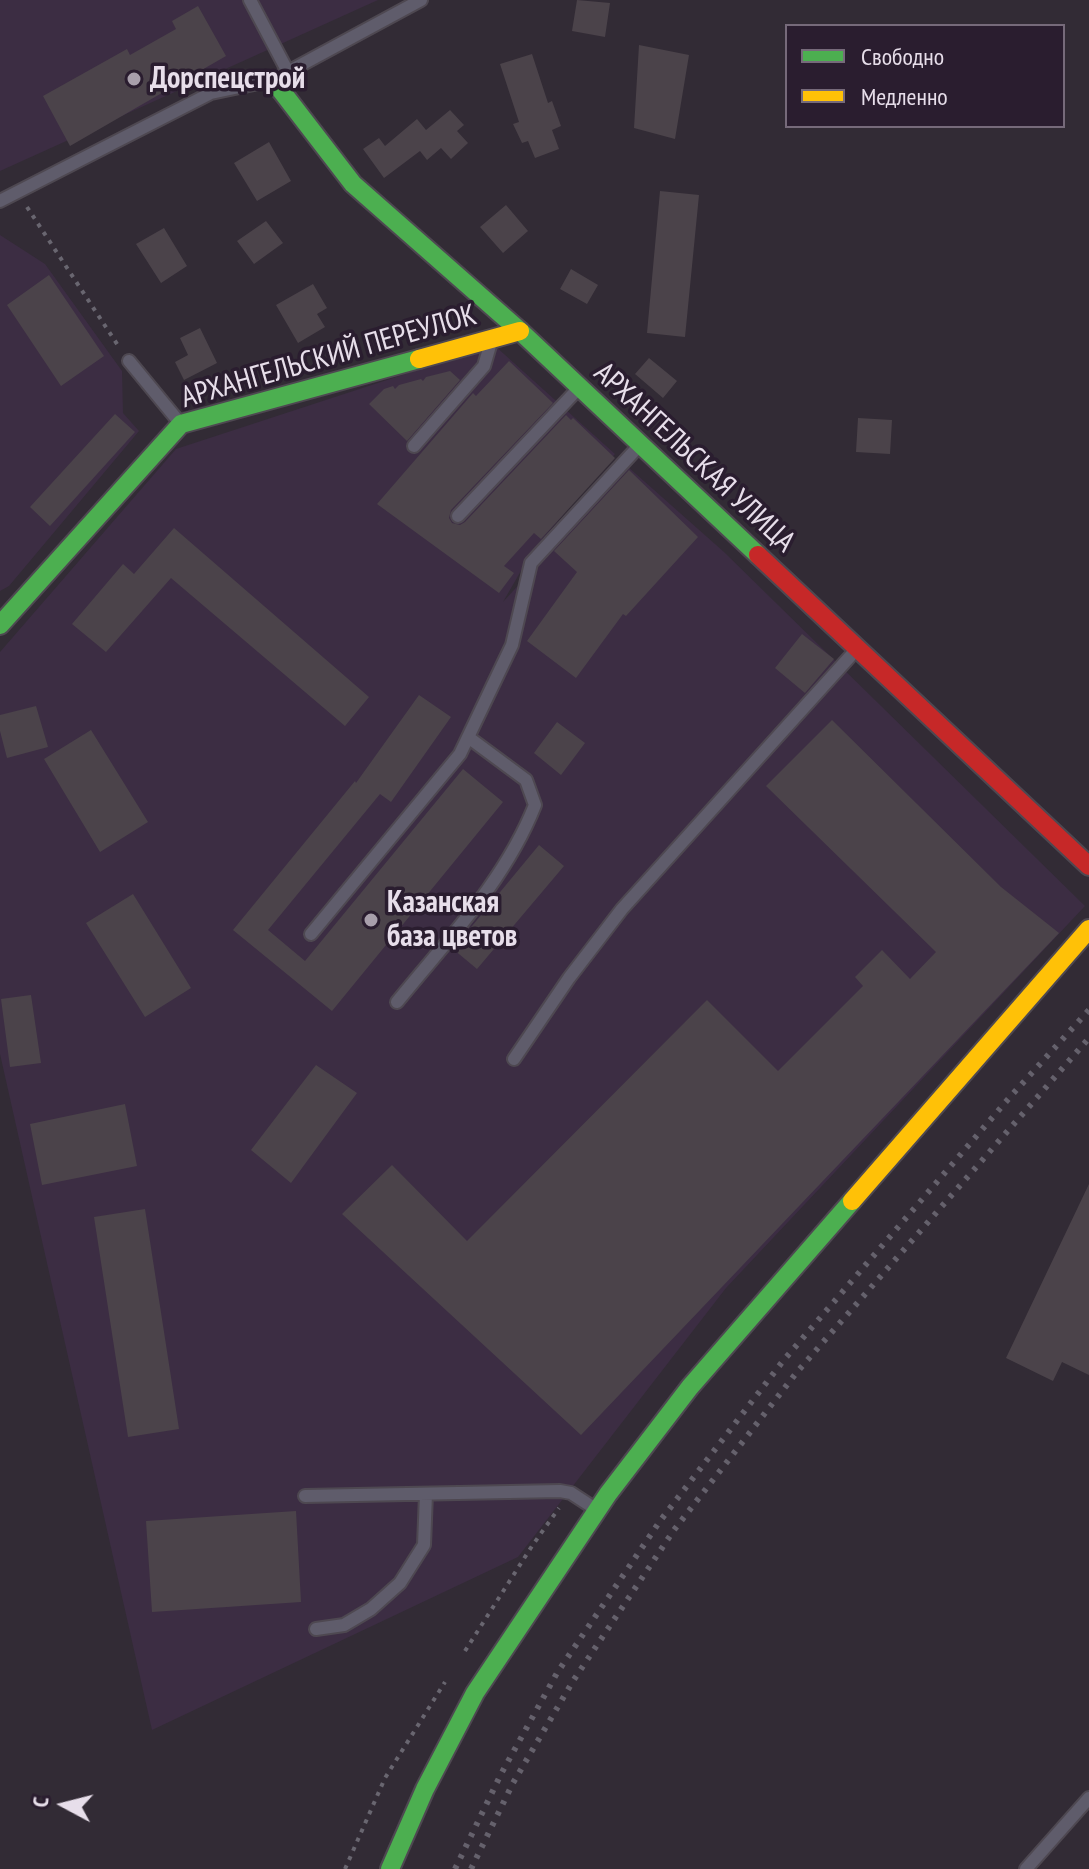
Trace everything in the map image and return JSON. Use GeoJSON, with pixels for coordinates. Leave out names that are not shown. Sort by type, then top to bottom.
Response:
{"type":"FeatureCollection","features":[{"type":"Feature","properties":{"kind":"street","name":"АРХАНГЕЛЬСКАЯ УЛИЦА"},"geometry":{"type":"LineString","coordinates":[[281,76],[353,184],[520,331],[1089,866]]}},
{"type":"Feature","properties":{"kind":"street","name":"АРХАНГЕЛЬСКИЙ ПЕРЕУЛОК"},"geometry":{"type":"LineString","coordinates":[[0,625],[181,424],[520,331]]}},
{"type":"Feature","properties":{"kind":"street"},"geometry":{"type":"LineString","coordinates":[[390,1869],[425,1789],[475,1693],[597,1510],[690,1387],[1089,929]]}},
{"type":"Feature","properties":{"kind":"lane"},"geometry":{"type":"LineString","coordinates":[[250,0],[281,76]]}},
{"type":"Feature","properties":{"kind":"lane"},"geometry":{"type":"LineString","coordinates":[[0,201],[211,93],[281,76],[421,0]]}},
{"type":"Feature","properties":{"kind":"lane"},"geometry":{"type":"LineString","coordinates":[[414,446],[484,366],[492,339]]}},
{"type":"Feature","properties":{"kind":"lane"},"geometry":{"type":"LineString","coordinates":[[129,361],[181,424]]}},
{"type":"Feature","properties":{"kind":"lane"},"geometry":{"type":"LineString","coordinates":[[458,516],[579,387]]}},
{"type":"Feature","properties":{"kind":"lane"},"geometry":{"type":"LineString","coordinates":[[311,934],[460,754],[512,645],[531,563],[640,445]]}},
{"type":"Feature","properties":{"kind":"lane"},"geometry":{"type":"LineString","coordinates":[[514,1059],[569,978],[622,909],[856,649]]}},
{"type":"Feature","properties":{"kind":"lane"},"geometry":{"type":"LineString","coordinates":[[397,1002],[494,883],[521,839],[535,805],[526,780],[468,737]]}},
{"type":"Feature","properties":{"kind":"lane"},"geometry":{"type":"LineString","coordinates":[[305,1496],[560,1491],[571,1493],[597,1510]]}},
{"type":"Feature","properties":{"kind":"lane"},"geometry":{"type":"LineString","coordinates":[[316,1629],[344,1625],[371,1609],[400,1583],[424,1545],[426,1494]]}},
{"type":"Feature","properties":{"kind":"lane"},"geometry":{"type":"LineString","coordinates":[[1026,1869],[1089,1798]]}},
{"type":"Feature","properties":{"kind":"path"},"geometry":{"type":"LineString","coordinates":[[17,192],[129,361]]}},
{"type":"Feature","properties":{"kind":"shaded area"},"geometry":{"type":"Polygon","coordinates":[[[0,0],[378,0],[0,171],[0,0]]]}},
{"type":"Feature","properties":{"kind":"shaded area"},"geometry":{"type":"Polygon","coordinates":[[[0,235],[45,264],[122,371],[123,413],[139,431],[9,586],[0,591],[0,235]]]}},
{"type":"Feature","properties":{"kind":"shaded area"},"geometry":{"type":"Polygon","coordinates":[[[494,345],[615,454],[533,550],[503,602],[627,466],[724,552],[1085,906],[726,1288],[518,1557],[152,1730],[0,1054],[0,652],[176,449],[494,345]]]}},
{"type":"Feature","properties":{"kind":"building"},"geometry":{"type":"Polygon","coordinates":[[[577,0],[610,3],[605,37],[572,31],[577,0]]]}},
{"type":"Feature","properties":{"kind":"building","name":"Дорспецстрой"},"geometry":{"type":"Polygon","coordinates":[[[198,6],[226,56],[70,146],[43,96],[127,49],[130,55],[176,29],[172,21],[198,6]]]}},
{"type":"Feature","properties":{"kind":"building"},"geometry":{"type":"Polygon","coordinates":[[[639,45],[689,55],[675,139],[634,128],[639,45]]]}},
{"type":"Feature","properties":{"kind":"building"},"geometry":{"type":"Polygon","coordinates":[[[532,54],[548,103],[552,101],[561,126],[552,130],[559,149],[535,158],[528,141],[522,143],[513,124],[519,122],[500,64],[532,54]]]}},
{"type":"Feature","properties":{"kind":"building"},"geometry":{"type":"Polygon","coordinates":[[[450,110],[464,125],[457,131],[468,143],[451,159],[441,148],[427,160],[420,151],[384,178],[363,149],[379,138],[385,146],[417,119],[426,130],[450,110]]]}},
{"type":"Feature","properties":{"kind":"building"},"geometry":{"type":"Polygon","coordinates":[[[269,142],[291,181],[257,201],[234,163],[269,142]]]}},
{"type":"Feature","properties":{"kind":"building"},"geometry":{"type":"Polygon","coordinates":[[[660,191],[699,195],[685,337],[647,333],[660,191]]]}},
{"type":"Feature","properties":{"kind":"building"},"geometry":{"type":"Polygon","coordinates":[[[506,205],[528,231],[503,253],[480,227],[506,205]]]}},
{"type":"Feature","properties":{"kind":"building"},"geometry":{"type":"Polygon","coordinates":[[[266,221],[283,243],[254,264],[237,241],[266,221]]]}},
{"type":"Feature","properties":{"kind":"building"},"geometry":{"type":"Polygon","coordinates":[[[164,228],[187,266],[161,283],[136,244],[164,228]]]}},
{"type":"Feature","properties":{"kind":"building"},"geometry":{"type":"Polygon","coordinates":[[[571,269],[598,285],[587,304],[560,289],[571,269]]]}},
{"type":"Feature","properties":{"kind":"building"},"geometry":{"type":"Polygon","coordinates":[[[49,275],[104,356],[61,386],[7,305],[49,275]]]}},
{"type":"Feature","properties":{"kind":"building"},"geometry":{"type":"Polygon","coordinates":[[[313,284],[327,308],[317,314],[325,327],[298,343],[276,305],[313,284]]]}},
{"type":"Feature","properties":{"kind":"building"},"geometry":{"type":"Polygon","coordinates":[[[200,328],[217,363],[184,380],[175,362],[188,355],[180,338],[200,328]]]}},
{"type":"Feature","properties":{"kind":"building"},"geometry":{"type":"Polygon","coordinates":[[[649,358],[677,381],[663,398],[635,374],[649,358]]]}},
{"type":"Feature","properties":{"kind":"building"},"geometry":{"type":"Polygon","coordinates":[[[509,361],[553,403],[451,510],[449,518],[452,523],[460,525],[465,522],[566,415],[615,458],[541,539],[534,533],[504,566],[514,573],[499,593],[377,504],[473,393],[476,396],[509,361]]]}},
{"type":"Feature","properties":{"kind":"building"},"geometry":{"type":"Polygon","coordinates":[[[450,371],[460,380],[407,441],[369,404],[384,389],[393,386],[395,389],[399,385],[423,381],[426,377],[450,371]]]}},
{"type":"Feature","properties":{"kind":"building"},"geometry":{"type":"Polygon","coordinates":[[[115,414],[135,432],[50,526],[30,507],[115,414]]]}},
{"type":"Feature","properties":{"kind":"building"},"geometry":{"type":"Polygon","coordinates":[[[858,418],[892,420],[890,454],[856,452],[858,418]]]}},
{"type":"Feature","properties":{"kind":"building"},"geometry":{"type":"Polygon","coordinates":[[[629,470],[698,537],[626,616],[623,614],[576,678],[527,641],[577,572],[554,551],[629,470]]]}},
{"type":"Feature","properties":{"kind":"building"},"geometry":{"type":"Polygon","coordinates":[[[174,528],[369,697],[345,726],[171,578],[106,652],[72,624],[123,564],[134,574],[174,528]]]}},
{"type":"Feature","properties":{"kind":"building"},"geometry":{"type":"Polygon","coordinates":[[[802,634],[834,659],[805,693],[775,668],[802,634]]]}},
{"type":"Feature","properties":{"kind":"building"},"geometry":{"type":"Polygon","coordinates":[[[419,695],[451,717],[391,802],[380,794],[268,930],[305,961],[463,769],[503,802],[332,1011],[233,930],[356,783],[419,695]]]}},
{"type":"Feature","properties":{"kind":"building"},"geometry":{"type":"Polygon","coordinates":[[[36,706],[48,747],[7,758],[0,731],[0,715],[36,706]]]}},
{"type":"Feature","properties":{"kind":"building"},"geometry":{"type":"Polygon","coordinates":[[[832,720],[1001,887],[1059,933],[581,1435],[342,1214],[392,1165],[467,1241],[707,1000],[778,1071],[863,986],[855,977],[882,950],[910,979],[936,952],[766,786],[832,720]]]}},
{"type":"Feature","properties":{"kind":"building"},"geometry":{"type":"Polygon","coordinates":[[[557,722],[585,743],[561,775],[534,753],[557,722]]]}},
{"type":"Feature","properties":{"kind":"building"},"geometry":{"type":"Polygon","coordinates":[[[91,730],[148,822],[100,852],[44,759],[91,730]]]}},
{"type":"Feature","properties":{"kind":"building"},"geometry":{"type":"Polygon","coordinates":[[[539,845],[564,866],[477,969],[453,949],[539,845]]]}},
{"type":"Feature","properties":{"kind":"building"},"geometry":{"type":"Polygon","coordinates":[[[133,894],[191,988],[145,1017],[86,923],[133,894]]]}},
{"type":"Feature","properties":{"kind":"building"},"geometry":{"type":"Polygon","coordinates":[[[31,995],[41,1063],[10,1067],[1,999],[31,995]]]}},
{"type":"Feature","properties":{"kind":"building"},"geometry":{"type":"Polygon","coordinates":[[[316,1065],[357,1093],[291,1183],[251,1150],[316,1065]]]}},
{"type":"Feature","properties":{"kind":"building"},"geometry":{"type":"Polygon","coordinates":[[[125,1104],[137,1166],[42,1185],[30,1124],[125,1104]]]}},
{"type":"Feature","properties":{"kind":"building"},"geometry":{"type":"Polygon","coordinates":[[[1089,1184],[1089,1375],[1062,1362],[1053,1381],[1006,1358],[1089,1184]]]}},
{"type":"Feature","properties":{"kind":"building"},"geometry":{"type":"Polygon","coordinates":[[[145,1209],[179,1429],[128,1437],[94,1217],[145,1209]]]}},
{"type":"Feature","properties":{"kind":"building"},"geometry":{"type":"Polygon","coordinates":[[[296,1511],[301,1602],[152,1612],[146,1521],[296,1511]]]}},
{"type":"Feature","properties":{"kind":"railway"},"geometry":{"type":"LineString","coordinates":[[455,1869],[501,1774],[557,1673],[660,1521],[783,1361],[1089,1010]]}},
{"type":"Feature","properties":{"kind":"railway"},"geometry":{"type":"LineString","coordinates":[[471,1869],[513,1783],[573,1681],[674,1530],[797,1372],[1089,1038]]}},
{"type":"Feature","properties":{"kind":"traffic: fast"},"geometry":{"type":"LineString","coordinates":[[273,80],[353,184],[520,331],[758,555]]}},
{"type":"Feature","properties":{"kind":"traffic: fast"},"geometry":{"type":"LineString","coordinates":[[0,625],[181,424],[419,359]]}},
{"type":"Feature","properties":{"kind":"traffic: fast"},"geometry":{"type":"LineString","coordinates":[[390,1869],[425,1789],[475,1693],[608,1494],[690,1387],[852,1201]]}},
{"type":"Feature","properties":{"kind":"traffic: slow"},"geometry":{"type":"LineString","coordinates":[[419,359],[520,331]]}},
{"type":"Feature","properties":{"kind":"traffic: slow"},"geometry":{"type":"LineString","coordinates":[[852,1201],[1089,929]]}},
{"type":"Feature","properties":{"kind":"traffic: jam"},"geometry":{"type":"LineString","coordinates":[[758,555],[1089,866]]}},
{"type":"Feature","properties":{"kind":"place","name":"Дорспецстрой"},"geometry":{"type":"Point","coordinates":[134,79]}},
{"type":"Feature","properties":{"kind":"place","name":"Казанская база цветов"},"geometry":{"type":"Point","coordinates":[371,920]}}]}
